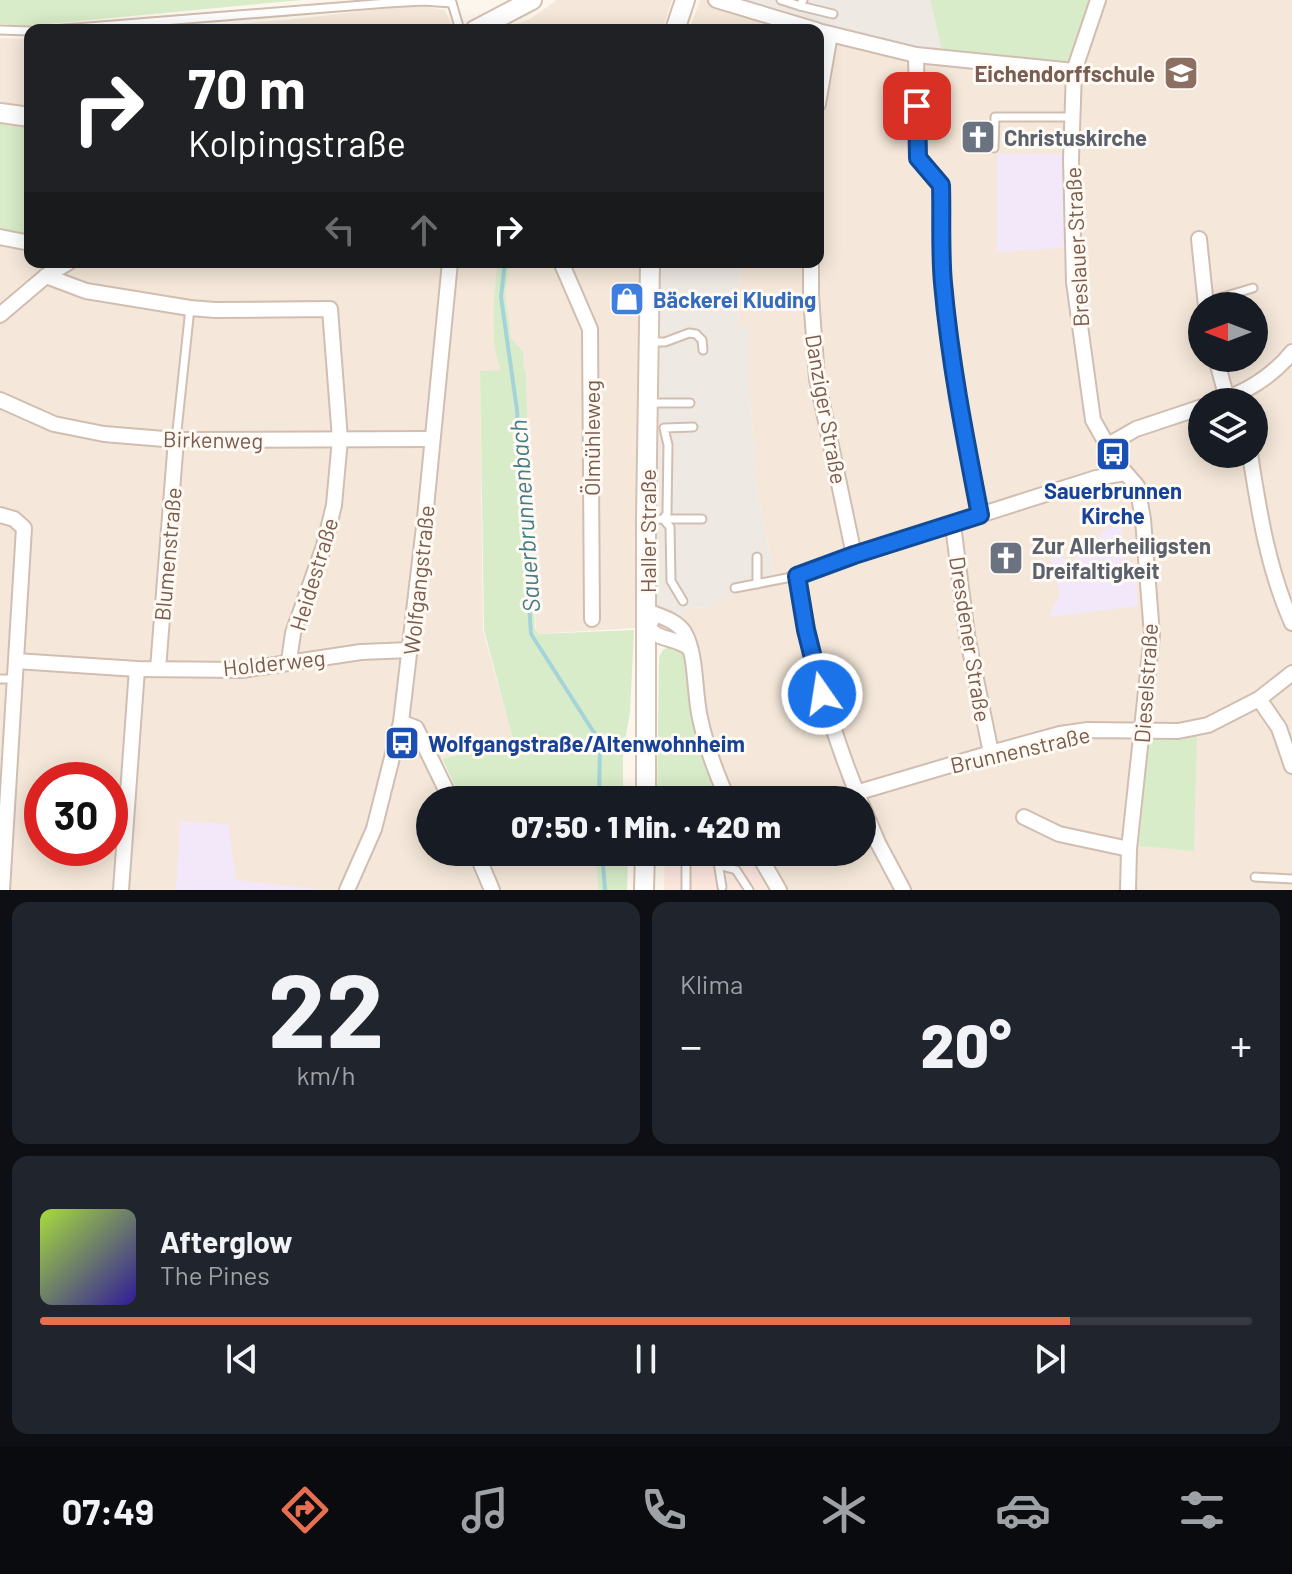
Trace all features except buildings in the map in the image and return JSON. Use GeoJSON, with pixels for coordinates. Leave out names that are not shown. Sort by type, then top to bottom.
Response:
{"type":"FeatureCollection","features":[{"type":"Feature","properties":{"kind":"main road"},"geometry":{"type":"LineString","coordinates":[[486,24],[532,0]]}},
{"type":"Feature","properties":{"kind":"main road"},"geometry":{"type":"LineString","coordinates":[[677,24],[685,0]]}},
{"type":"Feature","properties":{"kind":"main road"},"geometry":{"type":"LineString","coordinates":[[0,113],[24,116]]}},
{"type":"Feature","properties":{"kind":"main road","name":"Haller Straße"},"geometry":{"type":"LineString","coordinates":[[646,786],[647,618],[656,428],[648,403],[650,268]]}},
{"type":"Feature","properties":{"kind":"main road"},"geometry":{"type":"LineString","coordinates":[[644,890],[645,866]]}},
{"type":"Feature","properties":{"kind":"street"},"geometry":{"type":"LineString","coordinates":[[716,0],[744,4],[799,24]]}},
{"type":"Feature","properties":{"kind":"street","name":"Breslauer Straße"},"geometry":{"type":"LineString","coordinates":[[1098,0],[1074,71],[1071,159],[1074,282],[1093,420],[1125,473]]}},
{"type":"Feature","properties":{"kind":"street"},"geometry":{"type":"LineString","coordinates":[[824,33],[916,55],[1074,71]]}},
{"type":"Feature","properties":{"kind":"street"},"geometry":{"type":"LineString","coordinates":[[916,55],[918,158],[941,185],[943,281],[949,338],[980,515]]}},
{"type":"Feature","properties":{"kind":"street"},"geometry":{"type":"LineString","coordinates":[[0,237],[24,242]]}},
{"type":"Feature","properties":{"kind":"street"},"geometry":{"type":"LineString","coordinates":[[1199,239],[1205,292]]}},
{"type":"Feature","properties":{"kind":"street"},"geometry":{"type":"LineString","coordinates":[[0,315],[59,268]]}},
{"type":"Feature","properties":{"kind":"street","name":"Wolfgangstraße"},"geometry":{"type":"LineString","coordinates":[[354,886],[374,829],[401,722],[449,268]]}},
{"type":"Feature","properties":{"kind":"street","name":"Ölmühleweg"},"geometry":{"type":"LineString","coordinates":[[564,268],[590,329],[592,619]]}},
{"type":"Feature","properties":{"kind":"street","name":"Danziger Straße"},"geometry":{"type":"LineString","coordinates":[[811,268],[817,379],[854,555]]}},
{"type":"Feature","properties":{"kind":"street"},"geometry":{"type":"LineString","coordinates":[[46,276],[86,291],[190,308]]}},
{"type":"Feature","properties":{"kind":"street","name":"Heidestraße"},"geometry":{"type":"LineString","coordinates":[[190,308],[330,309],[340,439],[334,505],[324,546],[293,633],[289,661]]}},
{"type":"Feature","properties":{"kind":"street"},"geometry":{"type":"LineString","coordinates":[[1251,388],[1284,363],[1292,352]]}},
{"type":"Feature","properties":{"kind":"street","name":"Birkenweg"},"geometry":{"type":"LineString","coordinates":[[0,400],[54,424],[104,434],[176,440],[432,439]]}},
{"type":"Feature","properties":{"kind":"street"},"geometry":{"type":"LineString","coordinates":[[1108,445],[1136,429],[1188,412]]}},
{"type":"Feature","properties":{"kind":"street","name":"Blumenstraße"},"geometry":{"type":"LineString","coordinates":[[158,669],[176,440]]}},
{"type":"Feature","properties":{"kind":"street"},"geometry":{"type":"LineString","coordinates":[[1252,468],[1273,574],[1292,623]]}},
{"type":"Feature","properties":{"kind":"street"},"geometry":{"type":"LineString","coordinates":[[854,786],[822,694],[797,576],[1096,478],[1125,473]]}},
{"type":"Feature","properties":{"kind":"street","name":"Dieselstraße"},"geometry":{"type":"LineString","coordinates":[[1125,473],[1137,486],[1143,519],[1152,635],[1129,849],[1128,890]]}},
{"type":"Feature","properties":{"kind":"street"},"geometry":{"type":"LineString","coordinates":[[0,515],[14,519],[24,528],[16,661],[8,679],[2,890]]}},
{"type":"Feature","properties":{"kind":"street","name":"Dresdener Straße"},"geometry":{"type":"LineString","coordinates":[[953,525],[967,635],[991,753]]}},
{"type":"Feature","properties":{"kind":"street"},"geometry":{"type":"LineString","coordinates":[[647,618],[670,621],[684,632],[699,717],[713,768],[721,786]]}},
{"type":"Feature","properties":{"kind":"street"},"geometry":{"type":"LineString","coordinates":[[647,618],[654,635],[683,642],[689,648]]}},
{"type":"Feature","properties":{"kind":"street"},"geometry":{"type":"LineString","coordinates":[[647,657],[671,640]]}},
{"type":"Feature","properties":{"kind":"street","name":"Holderweg"},"geometry":{"type":"LineString","coordinates":[[16,661],[137,669],[242,670],[361,652],[410,650]]}},
{"type":"Feature","properties":{"kind":"street"},"geometry":{"type":"LineString","coordinates":[[121,890],[137,669]]}},
{"type":"Feature","properties":{"kind":"street","name":"Brunnenstraße"},"geometry":{"type":"LineString","coordinates":[[876,793],[991,753],[1060,734],[1088,730],[1178,731],[1208,725],[1259,699],[1292,673]]}},
{"type":"Feature","properties":{"kind":"street"},"geometry":{"type":"LineString","coordinates":[[1259,699],[1279,728],[1292,766]]}},
{"type":"Feature","properties":{"kind":"street"},"geometry":{"type":"LineString","coordinates":[[401,722],[416,728],[444,786]]}},
{"type":"Feature","properties":{"kind":"street"},"geometry":{"type":"LineString","coordinates":[[1024,817],[1059,834],[1129,849]]}},
{"type":"Feature","properties":{"kind":"street"},"geometry":{"type":"LineString","coordinates":[[876,838],[903,890]]}},
{"type":"Feature","properties":{"kind":"street"},"geometry":{"type":"LineString","coordinates":[[482,866],[492,890]]}},
{"type":"Feature","properties":{"kind":"street"},"geometry":{"type":"LineString","coordinates":[[765,866],[779,890]]}},
{"type":"Feature","properties":{"kind":"lane"},"geometry":{"type":"LineString","coordinates":[[781,0],[802,3],[833,14]]}},
{"type":"Feature","properties":{"kind":"lane"},"geometry":{"type":"LineString","coordinates":[[126,24],[423,1],[454,1],[459,24]]}},
{"type":"Feature","properties":{"kind":"lane"},"geometry":{"type":"LineString","coordinates":[[0,30],[24,31]]}},
{"type":"Feature","properties":{"kind":"lane"},"geometry":{"type":"LineString","coordinates":[[994,148],[995,117],[1073,117]]}},
{"type":"Feature","properties":{"kind":"lane"},"geometry":{"type":"LineString","coordinates":[[1241,292],[1253,288]]}},
{"type":"Feature","properties":{"kind":"lane"},"geometry":{"type":"LineString","coordinates":[[649,304],[703,304]]}},
{"type":"Feature","properties":{"kind":"lane"},"geometry":{"type":"LineString","coordinates":[[176,440],[190,308]]}},
{"type":"Feature","properties":{"kind":"lane"},"geometry":{"type":"LineString","coordinates":[[648,342],[665,342],[689,333],[696,334],[702,340],[703,350]]}},
{"type":"Feature","properties":{"kind":"lane"},"geometry":{"type":"LineString","coordinates":[[648,403],[690,403]]}},
{"type":"Feature","properties":{"kind":"lane"},"geometry":{"type":"LineString","coordinates":[[656,428],[693,427]]}},
{"type":"Feature","properties":{"kind":"lane"},"geometry":{"type":"LineString","coordinates":[[654,520],[702,519]]}},
{"type":"Feature","properties":{"kind":"lane"},"geometry":{"type":"LineString","coordinates":[[654,520],[670,527],[671,581],[683,601]]}},
{"type":"Feature","properties":{"kind":"lane"},"geometry":{"type":"LineString","coordinates":[[757,557],[757,584]]}},
{"type":"Feature","properties":{"kind":"lane"},"geometry":{"type":"LineString","coordinates":[[735,588],[797,576]]}},
{"type":"Feature","properties":{"kind":"lane"},"geometry":{"type":"LineString","coordinates":[[686,866],[686,890]]}},
{"type":"Feature","properties":{"kind":"lane"},"geometry":{"type":"LineString","coordinates":[[719,866],[722,887]]}},
{"type":"Feature","properties":{"kind":"lane"},"geometry":{"type":"LineString","coordinates":[[722,866],[736,870],[749,890]]}},
{"type":"Feature","properties":{"kind":"lane"},"geometry":{"type":"LineString","coordinates":[[1255,877],[1292,879]]}},
{"type":"Feature","properties":{"kind":"shaded area"},"geometry":{"type":"Polygon","coordinates":[[[557,0],[672,0],[664,24],[517,24],[530,19],[557,0]]]}},
{"type":"Feature","properties":{"kind":"shaded area"},"geometry":{"type":"Polygon","coordinates":[[[700,0],[716,0],[796,24],[691,24],[700,0]]]}},
{"type":"Feature","properties":{"kind":"shaded area"},"geometry":{"type":"Polygon","coordinates":[[[716,0],[930,0],[944,59],[824,28],[824,24],[809,24],[716,0]]]}},
{"type":"Feature","properties":{"kind":"shaded area"},"geometry":{"type":"Polygon","coordinates":[[[1098,0],[1292,0],[1292,673],[1204,730],[1229,723],[1292,679],[1292,890],[779,890],[765,866],[876,866],[876,786],[724,786],[678,625],[687,608],[707,607],[730,595],[776,585],[757,487],[750,394],[750,328],[738,328],[740,268],[824,268],[824,32],[944,59],[1098,0]]]}},
{"type":"Feature","properties":{"kind":"shaded area"},"geometry":{"type":"Polygon","coordinates":[[[416,5],[445,10],[451,24],[237,24],[416,5]]]}},
{"type":"Feature","properties":{"kind":"shaded area"},"geometry":{"type":"Polygon","coordinates":[[[0,38],[24,39],[24,268],[642,268],[635,628],[536,634],[526,371],[480,371],[483,630],[513,739],[425,763],[435,786],[416,786],[416,866],[607,866],[608,890],[0,890],[0,38]]]}},
{"type":"Feature","properties":{"kind":"shaded area"},"geometry":{"type":"Polygon","coordinates":[[[997,154],[1063,154],[1064,248],[997,252],[997,154]]]}},
{"type":"Feature","properties":{"kind":"shaded area"},"geometry":{"type":"Polygon","coordinates":[[[658,268],[740,268],[738,327],[750,328],[750,394],[757,487],[776,586],[730,595],[707,607],[687,608],[678,625],[652,622],[658,268]]]}},
{"type":"Feature","properties":{"kind":"shaded area","name":"Zur Allerheiligsten Dreifaltigkeit"},"geometry":{"type":"Polygon","coordinates":[[[1121,525],[1125,558],[1136,566],[1138,606],[1048,617],[1060,594],[1049,554],[1072,561],[1093,547],[1104,530],[1121,525]]]}},
{"type":"Feature","properties":{"kind":"shaded area"},"geometry":{"type":"Polygon","coordinates":[[[180,821],[228,824],[236,880],[327,890],[176,890],[180,821]]]}},
{"type":"Feature","properties":{"kind":"shaded area"},"geometry":{"type":"Polygon","coordinates":[[[665,866],[755,866],[769,890],[664,890],[665,866]]]}},
{"type":"Feature","properties":{"kind":"green space"},"geometry":{"type":"Polygon","coordinates":[[[0,0],[302,0],[24,26],[0,24],[0,0]]]}},
{"type":"Feature","properties":{"kind":"green space"},"geometry":{"type":"Polygon","coordinates":[[[930,0],[1098,0],[1074,71],[944,59],[930,0]]]}},
{"type":"Feature","properties":{"kind":"green space"},"geometry":{"type":"Polygon","coordinates":[[[0,122],[24,125],[24,234],[0,229],[0,122]]]}},
{"type":"Feature","properties":{"kind":"green space"},"geometry":{"type":"Polygon","coordinates":[[[497,268],[509,268],[505,294],[511,338],[523,352],[526,371],[535,629],[538,634],[634,630],[630,713],[623,751],[623,786],[455,786],[442,759],[513,739],[484,630],[480,371],[501,370],[494,332],[497,268]]]}},
{"type":"Feature","properties":{"kind":"green space"},"geometry":{"type":"Polygon","coordinates":[[[678,641],[683,642],[699,717],[723,786],[657,786],[659,657],[663,650],[678,641]]]}},
{"type":"Feature","properties":{"kind":"green space"},"geometry":{"type":"Polygon","coordinates":[[[1197,733],[1194,851],[1139,846],[1148,740],[1197,733]]]}},
{"type":"Feature","properties":{"kind":"green space"},"geometry":{"type":"Polygon","coordinates":[[[597,866],[628,866],[627,890],[598,890],[597,866]]]}},
{"type":"Feature","properties":{"kind":"waterway","name":"Sauerbrunnenbach"},"geometry":{"type":"LineString","coordinates":[[504,268],[501,297],[517,410],[531,634],[600,742],[599,786]]}},
{"type":"Feature","properties":{"kind":"waterway","name":"Sauerbrunnenbach"},"geometry":{"type":"LineString","coordinates":[[603,866],[605,890]]}},
{"type":"Feature","properties":{"kind":"place","name":"Eichendorffschule"},"geometry":{"type":"Point","coordinates":[1181,73]}},
{"type":"Feature","properties":{"kind":"place","name":"Christuskirche"},"geometry":{"type":"Point","coordinates":[978,137]}},
{"type":"Feature","properties":{"kind":"place","name":"Bäckerei Kluding"},"geometry":{"type":"Point","coordinates":[627,299]}},
{"type":"Feature","properties":{"kind":"place","name":"Sauerbrunnen Kirche"},"geometry":{"type":"Point","coordinates":[1113,454]}},
{"type":"Feature","properties":{"kind":"place","name":"Zur Allerheiligsten Dreifaltigkeit"},"geometry":{"type":"Point","coordinates":[1006,558]}},
{"type":"Feature","properties":{"kind":"place","name":"Wolfgangstraße/Altenwohnheim"},"geometry":{"type":"Point","coordinates":[402,743]}},
{"type":"Feature","properties":{"kind":"route"},"geometry":{"type":"LineString","coordinates":[[822,694],[797,576],[980,515],[949,338],[943,281],[941,185],[918,158],[917,106]]}}]}
